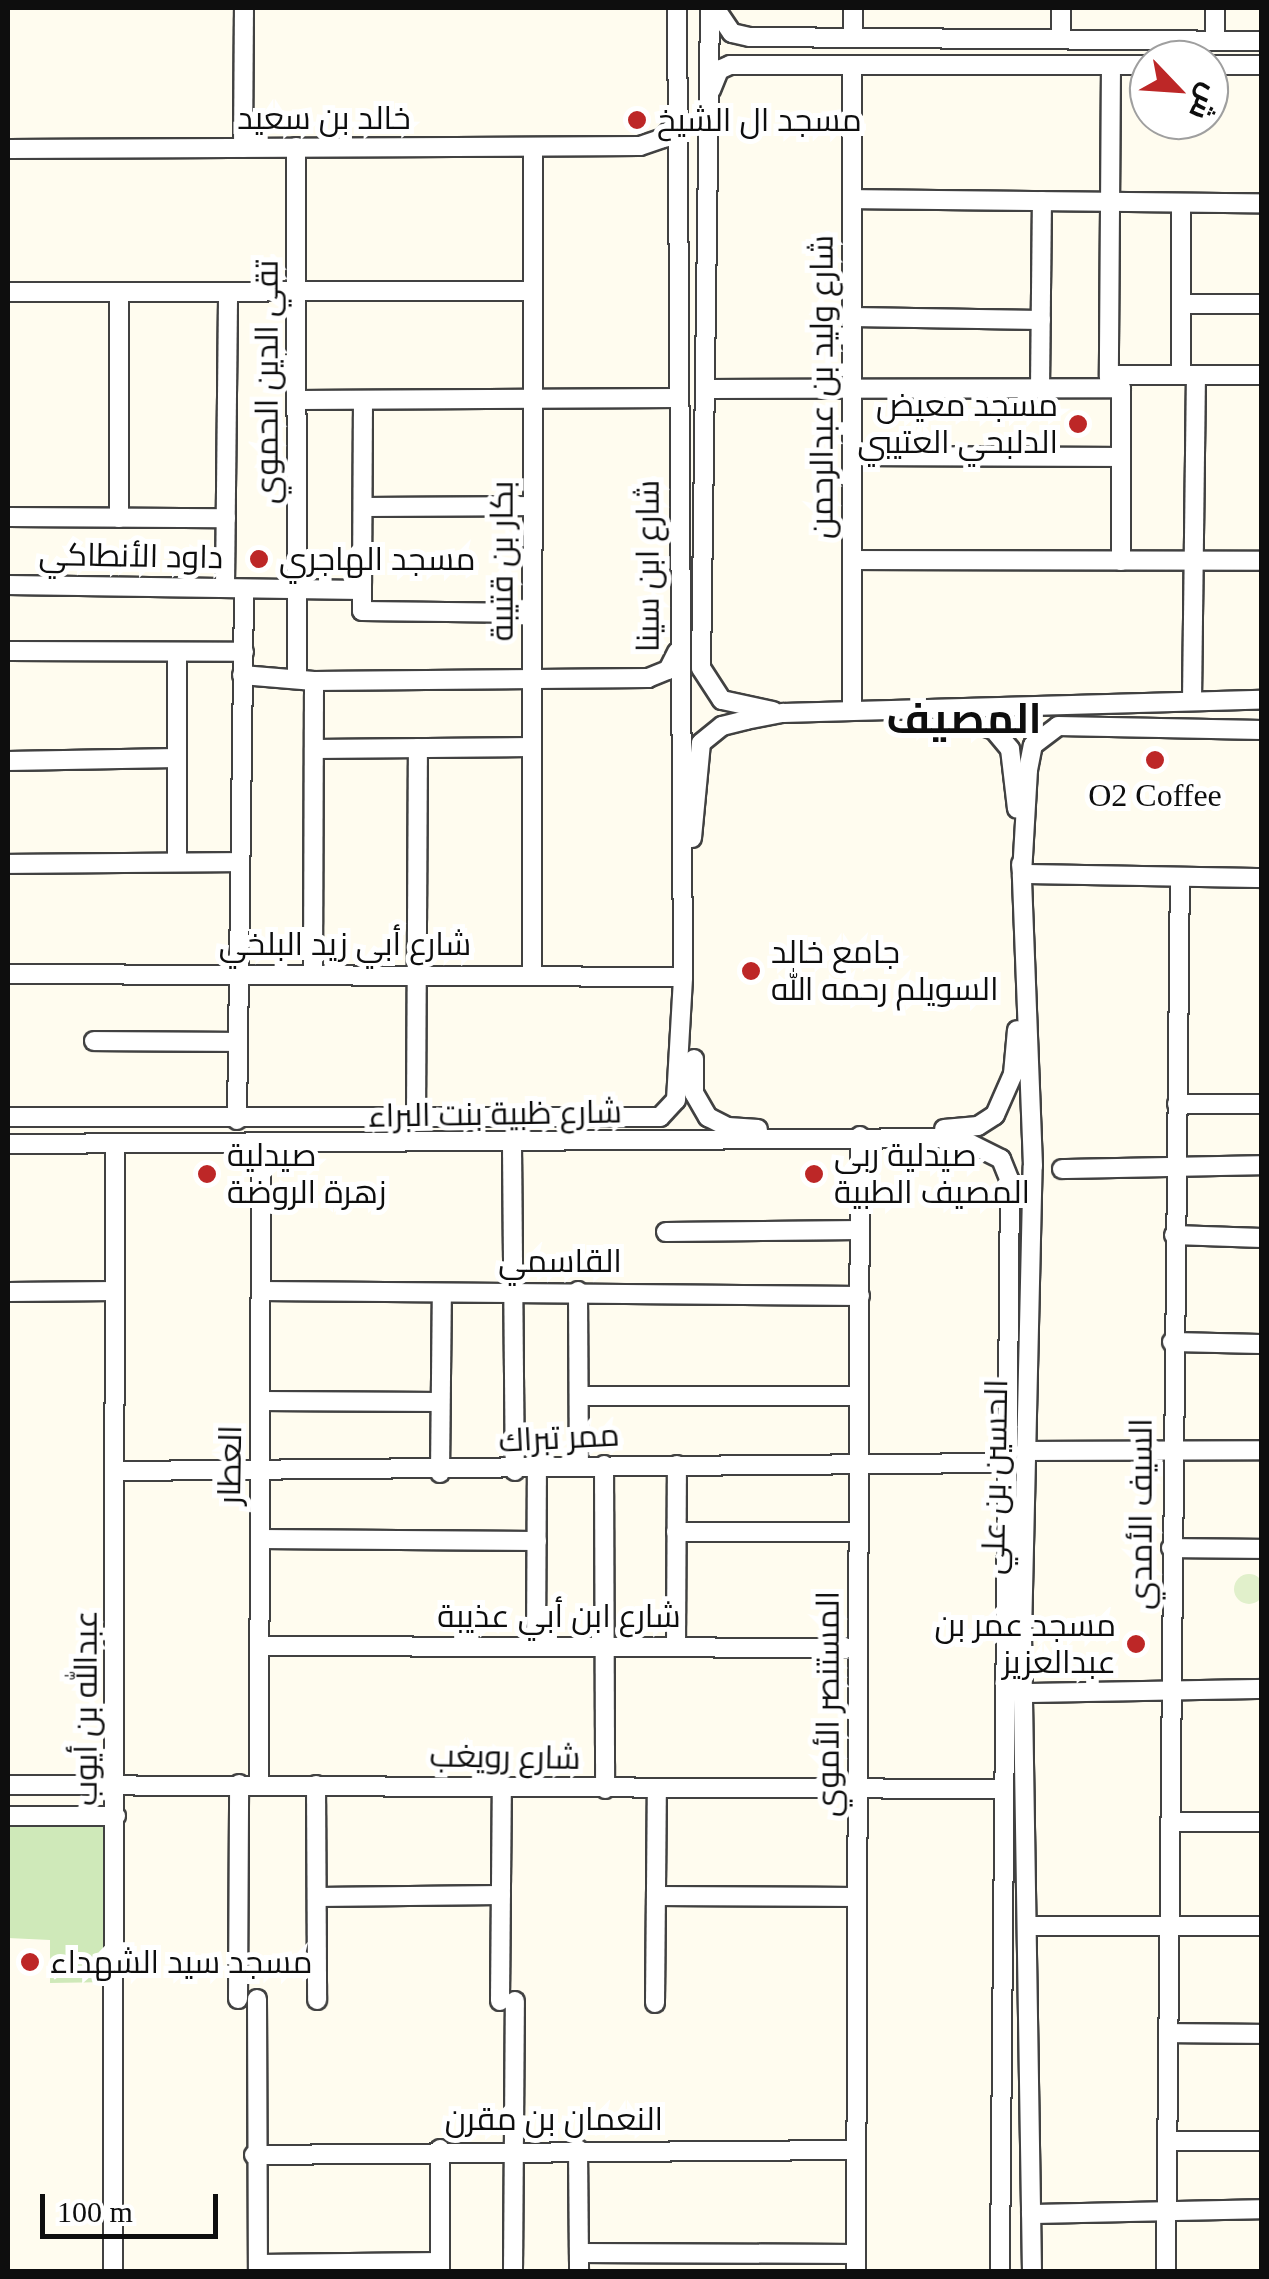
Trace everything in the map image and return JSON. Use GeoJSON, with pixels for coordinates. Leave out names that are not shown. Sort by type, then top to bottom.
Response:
{"type":"FeatureCollection","features":[{"type":"Feature","properties":{"kind":"street"},"geometry":{"type":"LineString","coordinates":[[242,148],[244,8]]}},
{"type":"Feature","properties":{"kind":"street","name":"شارع ابن سينا"},"geometry":{"type":"LineString","coordinates":[[660,1117],[676,1100],[682,1078],[677,652],[678,8]]}},
{"type":"Feature","properties":{"kind":"street"},"geometry":{"type":"LineString","coordinates":[[713,8],[732,33],[750,37],[1138,40]]}},
{"type":"Feature","properties":{"kind":"street","name":"شارع ابن سينا"},"geometry":{"type":"LineString","coordinates":[[713,8],[701,668],[722,700],[783,713]]}},
{"type":"Feature","properties":{"kind":"street"},"geometry":{"type":"LineString","coordinates":[[853,8],[853,38]]}},
{"type":"Feature","properties":{"kind":"street"},"geometry":{"type":"LineString","coordinates":[[1061,8],[1061,39]]}},
{"type":"Feature","properties":{"kind":"street"},"geometry":{"type":"LineString","coordinates":[[1215,8],[1215,40]]}},
{"type":"Feature","properties":{"kind":"street"},"geometry":{"type":"LineString","coordinates":[[748,64],[734,51],[750,37]]}},
{"type":"Feature","properties":{"kind":"street"},"geometry":{"type":"LineString","coordinates":[[1229,41],[1262,41]]}},
{"type":"Feature","properties":{"kind":"street"},"geometry":{"type":"LineString","coordinates":[[710,95],[719,70],[748,64],[1129,65]]}},
{"type":"Feature","properties":{"kind":"street","name":"شارع وليد بن عبدالرحمن"},"geometry":{"type":"LineString","coordinates":[[852,64],[852,710]]}},
{"type":"Feature","properties":{"kind":"street"},"geometry":{"type":"LineString","coordinates":[[1111,65],[1110,202],[1121,457],[1121,561]]}},
{"type":"Feature","properties":{"kind":"street"},"geometry":{"type":"LineString","coordinates":[[1229,65],[1262,65]]}},
{"type":"Feature","properties":{"kind":"street"},"geometry":{"type":"LineString","coordinates":[[640,146],[663,138],[677,122]]}},
{"type":"Feature","properties":{"kind":"street"},"geometry":{"type":"LineString","coordinates":[[640,146],[663,154],[678,174]]}},
{"type":"Feature","properties":{"kind":"street","name":"خالد بن سعيد"},"geometry":{"type":"LineString","coordinates":[[8,148],[640,146]]}},
{"type":"Feature","properties":{"kind":"street","name":"بكار بن قتيبة"},"geometry":{"type":"LineString","coordinates":[[532,974],[534,147]]}},
{"type":"Feature","properties":{"kind":"street","name":"تقي الدين الحموي"},"geometry":{"type":"LineString","coordinates":[[296,148],[298,591],[314,749],[313,972]]}},
{"type":"Feature","properties":{"kind":"street"},"geometry":{"type":"LineString","coordinates":[[852,200],[1262,204]]}},
{"type":"Feature","properties":{"kind":"street"},"geometry":{"type":"LineString","coordinates":[[1040,388],[1042,201]]}},
{"type":"Feature","properties":{"kind":"street"},"geometry":{"type":"LineString","coordinates":[[1182,203],[1181,304],[1188,375],[1194,561],[1192,700]]}},
{"type":"Feature","properties":{"kind":"street"},"geometry":{"type":"LineString","coordinates":[[8,292],[533,291]]}},
{"type":"Feature","properties":{"kind":"street"},"geometry":{"type":"LineString","coordinates":[[118,518],[119,292]]}},
{"type":"Feature","properties":{"kind":"street"},"geometry":{"type":"LineString","coordinates":[[228,292],[226,518],[244,652],[237,1120]]}},
{"type":"Feature","properties":{"kind":"street"},"geometry":{"type":"LineString","coordinates":[[1181,304],[1262,304]]}},
{"type":"Feature","properties":{"kind":"street"},"geometry":{"type":"LineString","coordinates":[[852,316],[1041,320]]}},
{"type":"Feature","properties":{"kind":"street"},"geometry":{"type":"LineString","coordinates":[[706,389],[1040,388],[1188,375],[1262,375]]}},
{"type":"Feature","properties":{"kind":"street"},"geometry":{"type":"LineString","coordinates":[[298,400],[677,398]]}},
{"type":"Feature","properties":{"kind":"street"},"geometry":{"type":"LineString","coordinates":[[363,400],[362,611],[532,613]]}},
{"type":"Feature","properties":{"kind":"street"},"geometry":{"type":"LineString","coordinates":[[678,454],[706,453]]}},
{"type":"Feature","properties":{"kind":"street"},"geometry":{"type":"LineString","coordinates":[[852,456],[1121,457]]}},
{"type":"Feature","properties":{"kind":"street"},"geometry":{"type":"LineString","coordinates":[[363,507],[532,506]]}},
{"type":"Feature","properties":{"kind":"street"},"geometry":{"type":"LineString","coordinates":[[8,517],[226,518]]}},
{"type":"Feature","properties":{"kind":"street"},"geometry":{"type":"LineString","coordinates":[[852,560],[1262,561]]}},
{"type":"Feature","properties":{"kind":"street","name":"داود الأنطاكي"},"geometry":{"type":"LineString","coordinates":[[8,584],[362,590]]}},
{"type":"Feature","properties":{"kind":"street"},"geometry":{"type":"LineString","coordinates":[[8,652],[244,652]]}},
{"type":"Feature","properties":{"kind":"street"},"geometry":{"type":"LineString","coordinates":[[177,652],[177,862]]}},
{"type":"Feature","properties":{"kind":"street"},"geometry":{"type":"LineString","coordinates":[[242,675],[532,680],[656,677],[677,652]]}},
{"type":"Feature","properties":{"kind":"street"},"geometry":{"type":"LineString","coordinates":[[1024,958],[1013,1074],[995,1115],[978,1126],[860,1136],[728,1127],[708,1117],[694,1092],[696,763],[700,743],[722,726],[783,713],[1262,700]]}},
{"type":"Feature","properties":{"kind":"street"},"geometry":{"type":"LineString","coordinates":[[933,710],[994,730],[1010,749],[1022,874],[1262,878]]}},
{"type":"Feature","properties":{"kind":"street","name":"الحسين بن علي"},"geometry":{"type":"LineString","coordinates":[[1032,2272],[1024,1694],[1025,1451],[1033,1166],[1022,874],[1034,744],[1058,726],[1080,723],[1262,730]]}},
{"type":"Feature","properties":{"kind":"street"},"geometry":{"type":"LineString","coordinates":[[416,1118],[418,748]]}},
{"type":"Feature","properties":{"kind":"street"},"geometry":{"type":"LineString","coordinates":[[314,749],[531,748]]}},
{"type":"Feature","properties":{"kind":"street"},"geometry":{"type":"LineString","coordinates":[[8,761],[177,758]]}},
{"type":"Feature","properties":{"kind":"street"},"geometry":{"type":"LineString","coordinates":[[8,864],[240,862]]}},
{"type":"Feature","properties":{"kind":"street","name":"السيف الأمدي"},"geometry":{"type":"LineString","coordinates":[[1166,2272],[1172,1342],[1180,877]]}},
{"type":"Feature","properties":{"kind":"street","name":"شارع أبي زيد البلخي"},"geometry":{"type":"LineString","coordinates":[[8,974],[682,976]]}},
{"type":"Feature","properties":{"kind":"street"},"geometry":{"type":"LineString","coordinates":[[94,1040],[238,1042]]}},
{"type":"Feature","properties":{"kind":"street"},"geometry":{"type":"LineString","coordinates":[[1178,1104],[1262,1104]]}},
{"type":"Feature","properties":{"kind":"street","name":"شارع ظبية بنت البراء"},"geometry":{"type":"LineString","coordinates":[[12,1113],[237,1120],[660,1117]]}},
{"type":"Feature","properties":{"kind":"street","name":"شارع ظبية بنت البراء"},"geometry":{"type":"LineString","coordinates":[[8,1144],[512,1146],[860,1136],[982,1143]]}},
{"type":"Feature","properties":{"kind":"street","name":"المستنصر الأموي"},"geometry":{"type":"LineString","coordinates":[[856,2263],[860,1136]]}},
{"type":"Feature","properties":{"kind":"street","name":"الحسين بن علي"},"geometry":{"type":"LineString","coordinates":[[982,1143],[1001,1158],[1010,1181],[1004,1464],[1000,2272]]}},
{"type":"Feature","properties":{"kind":"street","name":"عبدالله بن أيوب"},"geometry":{"type":"LineString","coordinates":[[113,2272],[114,1144]]}},
{"type":"Feature","properties":{"kind":"street","name":"العطار"},"geometry":{"type":"LineString","coordinates":[[238,1999],[260,1646],[261,1144]]}},
{"type":"Feature","properties":{"kind":"street"},"geometry":{"type":"LineString","coordinates":[[512,1146],[515,1471]]}},
{"type":"Feature","properties":{"kind":"street"},"geometry":{"type":"LineString","coordinates":[[1062,1169],[1175,1163],[1262,1165]]}},
{"type":"Feature","properties":{"kind":"street"},"geometry":{"type":"LineString","coordinates":[[666,1232],[860,1230]]}},
{"type":"Feature","properties":{"kind":"street"},"geometry":{"type":"LineString","coordinates":[[1174,1235],[1262,1238]]}},
{"type":"Feature","properties":{"kind":"street","name":"القاسمي"},"geometry":{"type":"LineString","coordinates":[[260,1291],[514,1290],[860,1296]]}},
{"type":"Feature","properties":{"kind":"street"},"geometry":{"type":"LineString","coordinates":[[8,1292],[116,1291]]}},
{"type":"Feature","properties":{"kind":"street"},"geometry":{"type":"LineString","coordinates":[[578,1291],[579,1464]]}},
{"type":"Feature","properties":{"kind":"street"},"geometry":{"type":"LineString","coordinates":[[440,1473],[442,1293]]}},
{"type":"Feature","properties":{"kind":"street"},"geometry":{"type":"LineString","coordinates":[[1172,1342],[1262,1344]]}},
{"type":"Feature","properties":{"kind":"street"},"geometry":{"type":"LineString","coordinates":[[581,1396],[858,1396]]}},
{"type":"Feature","properties":{"kind":"street"},"geometry":{"type":"LineString","coordinates":[[261,1401],[440,1402]]}},
{"type":"Feature","properties":{"kind":"street"},"geometry":{"type":"LineString","coordinates":[[1025,1451],[1262,1450]]}},
{"type":"Feature","properties":{"kind":"street","name":"ممر تبراك"},"geometry":{"type":"LineString","coordinates":[[116,1471],[440,1473],[579,1464],[1004,1464]]}},
{"type":"Feature","properties":{"kind":"street"},"geometry":{"type":"LineString","coordinates":[[604,1465],[605,1789]]}},
{"type":"Feature","properties":{"kind":"street"},"geometry":{"type":"LineString","coordinates":[[676,1644],[677,1465]]}},
{"type":"Feature","properties":{"kind":"street"},"geometry":{"type":"LineString","coordinates":[[536,1467],[536,1647]]}},
{"type":"Feature","properties":{"kind":"street"},"geometry":{"type":"LineString","coordinates":[[676,1532],[859,1532]]}},
{"type":"Feature","properties":{"kind":"street"},"geometry":{"type":"LineString","coordinates":[[260,1539],[537,1541]]}},
{"type":"Feature","properties":{"kind":"street"},"geometry":{"type":"LineString","coordinates":[[1171,1548],[1262,1549]]}},
{"type":"Feature","properties":{"kind":"street","name":"شارع ابن أبي عذيبة"},"geometry":{"type":"LineString","coordinates":[[260,1646],[676,1644],[858,1648]]}},
{"type":"Feature","properties":{"kind":"street"},"geometry":{"type":"LineString","coordinates":[[1024,1694],[1262,1688]]}},
{"type":"Feature","properties":{"kind":"street","name":"شارع رويغب"},"geometry":{"type":"LineString","coordinates":[[8,1784],[1002,1789]]}},
{"type":"Feature","properties":{"kind":"street"},"geometry":{"type":"LineString","coordinates":[[316,1785],[317,2000]]}},
{"type":"Feature","properties":{"kind":"street"},"geometry":{"type":"LineString","coordinates":[[502,1786],[501,1894],[514,2148],[513,2272]]}},
{"type":"Feature","properties":{"kind":"street"},"geometry":{"type":"LineString","coordinates":[[655,2003],[656,1789]]}},
{"type":"Feature","properties":{"kind":"street"},"geometry":{"type":"LineString","coordinates":[[8,1816],[116,1816]]}},
{"type":"Feature","properties":{"kind":"street"},"geometry":{"type":"LineString","coordinates":[[1170,1822],[1262,1822]]}},
{"type":"Feature","properties":{"kind":"street"},"geometry":{"type":"LineString","coordinates":[[317,1897],[501,1894]]}},
{"type":"Feature","properties":{"kind":"street"},"geometry":{"type":"LineString","coordinates":[[656,1896],[855,1898]]}},
{"type":"Feature","properties":{"kind":"street"},"geometry":{"type":"LineString","coordinates":[[1029,1926],[1262,1926]]}},
{"type":"Feature","properties":{"kind":"street"},"geometry":{"type":"LineString","coordinates":[[257,1999],[254,2155],[258,2268],[440,2266],[440,2149]]}},
{"type":"Feature","properties":{"kind":"street"},"geometry":{"type":"LineString","coordinates":[[1168,2033],[1262,2034]]}},
{"type":"Feature","properties":{"kind":"street"},"geometry":{"type":"LineString","coordinates":[[1167,2141],[1262,2142]]}},
{"type":"Feature","properties":{"kind":"street","name":"النعمان بن مقرن"},"geometry":{"type":"LineString","coordinates":[[254,2155],[514,2148],[854,2150]]}},
{"type":"Feature","properties":{"kind":"street"},"geometry":{"type":"LineString","coordinates":[[578,2149],[579,2262],[856,2263]]}},
{"type":"Feature","properties":{"kind":"street"},"geometry":{"type":"LineString","coordinates":[[1031,2214],[1262,2210]]}},
{"type":"Feature","properties":{"kind":"green space"},"geometry":{"type":"Polygon","coordinates":[[[1249,1574],[1260,1578],[1264,1589],[1260,1600],[1249,1604],[1238,1600],[1234,1589],[1238,1578],[1249,1574]]]}},
{"type":"Feature","properties":{"kind":"green space"},"geometry":{"type":"Polygon","coordinates":[[[112,1824],[112,1982],[50,1983],[50,1940],[8,1938],[8,1825],[112,1824]]]}},
{"type":"Feature","properties":{"kind":"place","name":"مسجد ال الشيخ"},"geometry":{"type":"Point","coordinates":[637,120]}},
{"type":"Feature","properties":{"kind":"place","name":"مسجد معيض الدلبحي العتيبي"},"geometry":{"type":"Point","coordinates":[1078,424]}},
{"type":"Feature","properties":{"kind":"place","name":"مسجد الهاجري"},"geometry":{"type":"Point","coordinates":[259,559]}},
{"type":"Feature","properties":{"kind":"place","name":"O2 Coffee"},"geometry":{"type":"Point","coordinates":[1155,760]}},
{"type":"Feature","properties":{"kind":"place","name":"جامع خالد السويلم رحمه الله"},"geometry":{"type":"Point","coordinates":[751,971]}},
{"type":"Feature","properties":{"kind":"place","name":"صيدلية زهرة الروضة"},"geometry":{"type":"Point","coordinates":[207,1174]}},
{"type":"Feature","properties":{"kind":"place","name":"صيدلية ربى المصيف الطبية"},"geometry":{"type":"Point","coordinates":[814,1174]}},
{"type":"Feature","properties":{"kind":"place","name":"مسجد عمر بن عبدالعزيز"},"geometry":{"type":"Point","coordinates":[1136,1644]}},
{"type":"Feature","properties":{"kind":"place","name":"مسجد سيد الشهداء"},"geometry":{"type":"Point","coordinates":[30,1962]}},
{"type":"Feature","properties":{"kind":"district","name":"المصيف"},"geometry":{"type":"Point","coordinates":[964,719]}}]}
